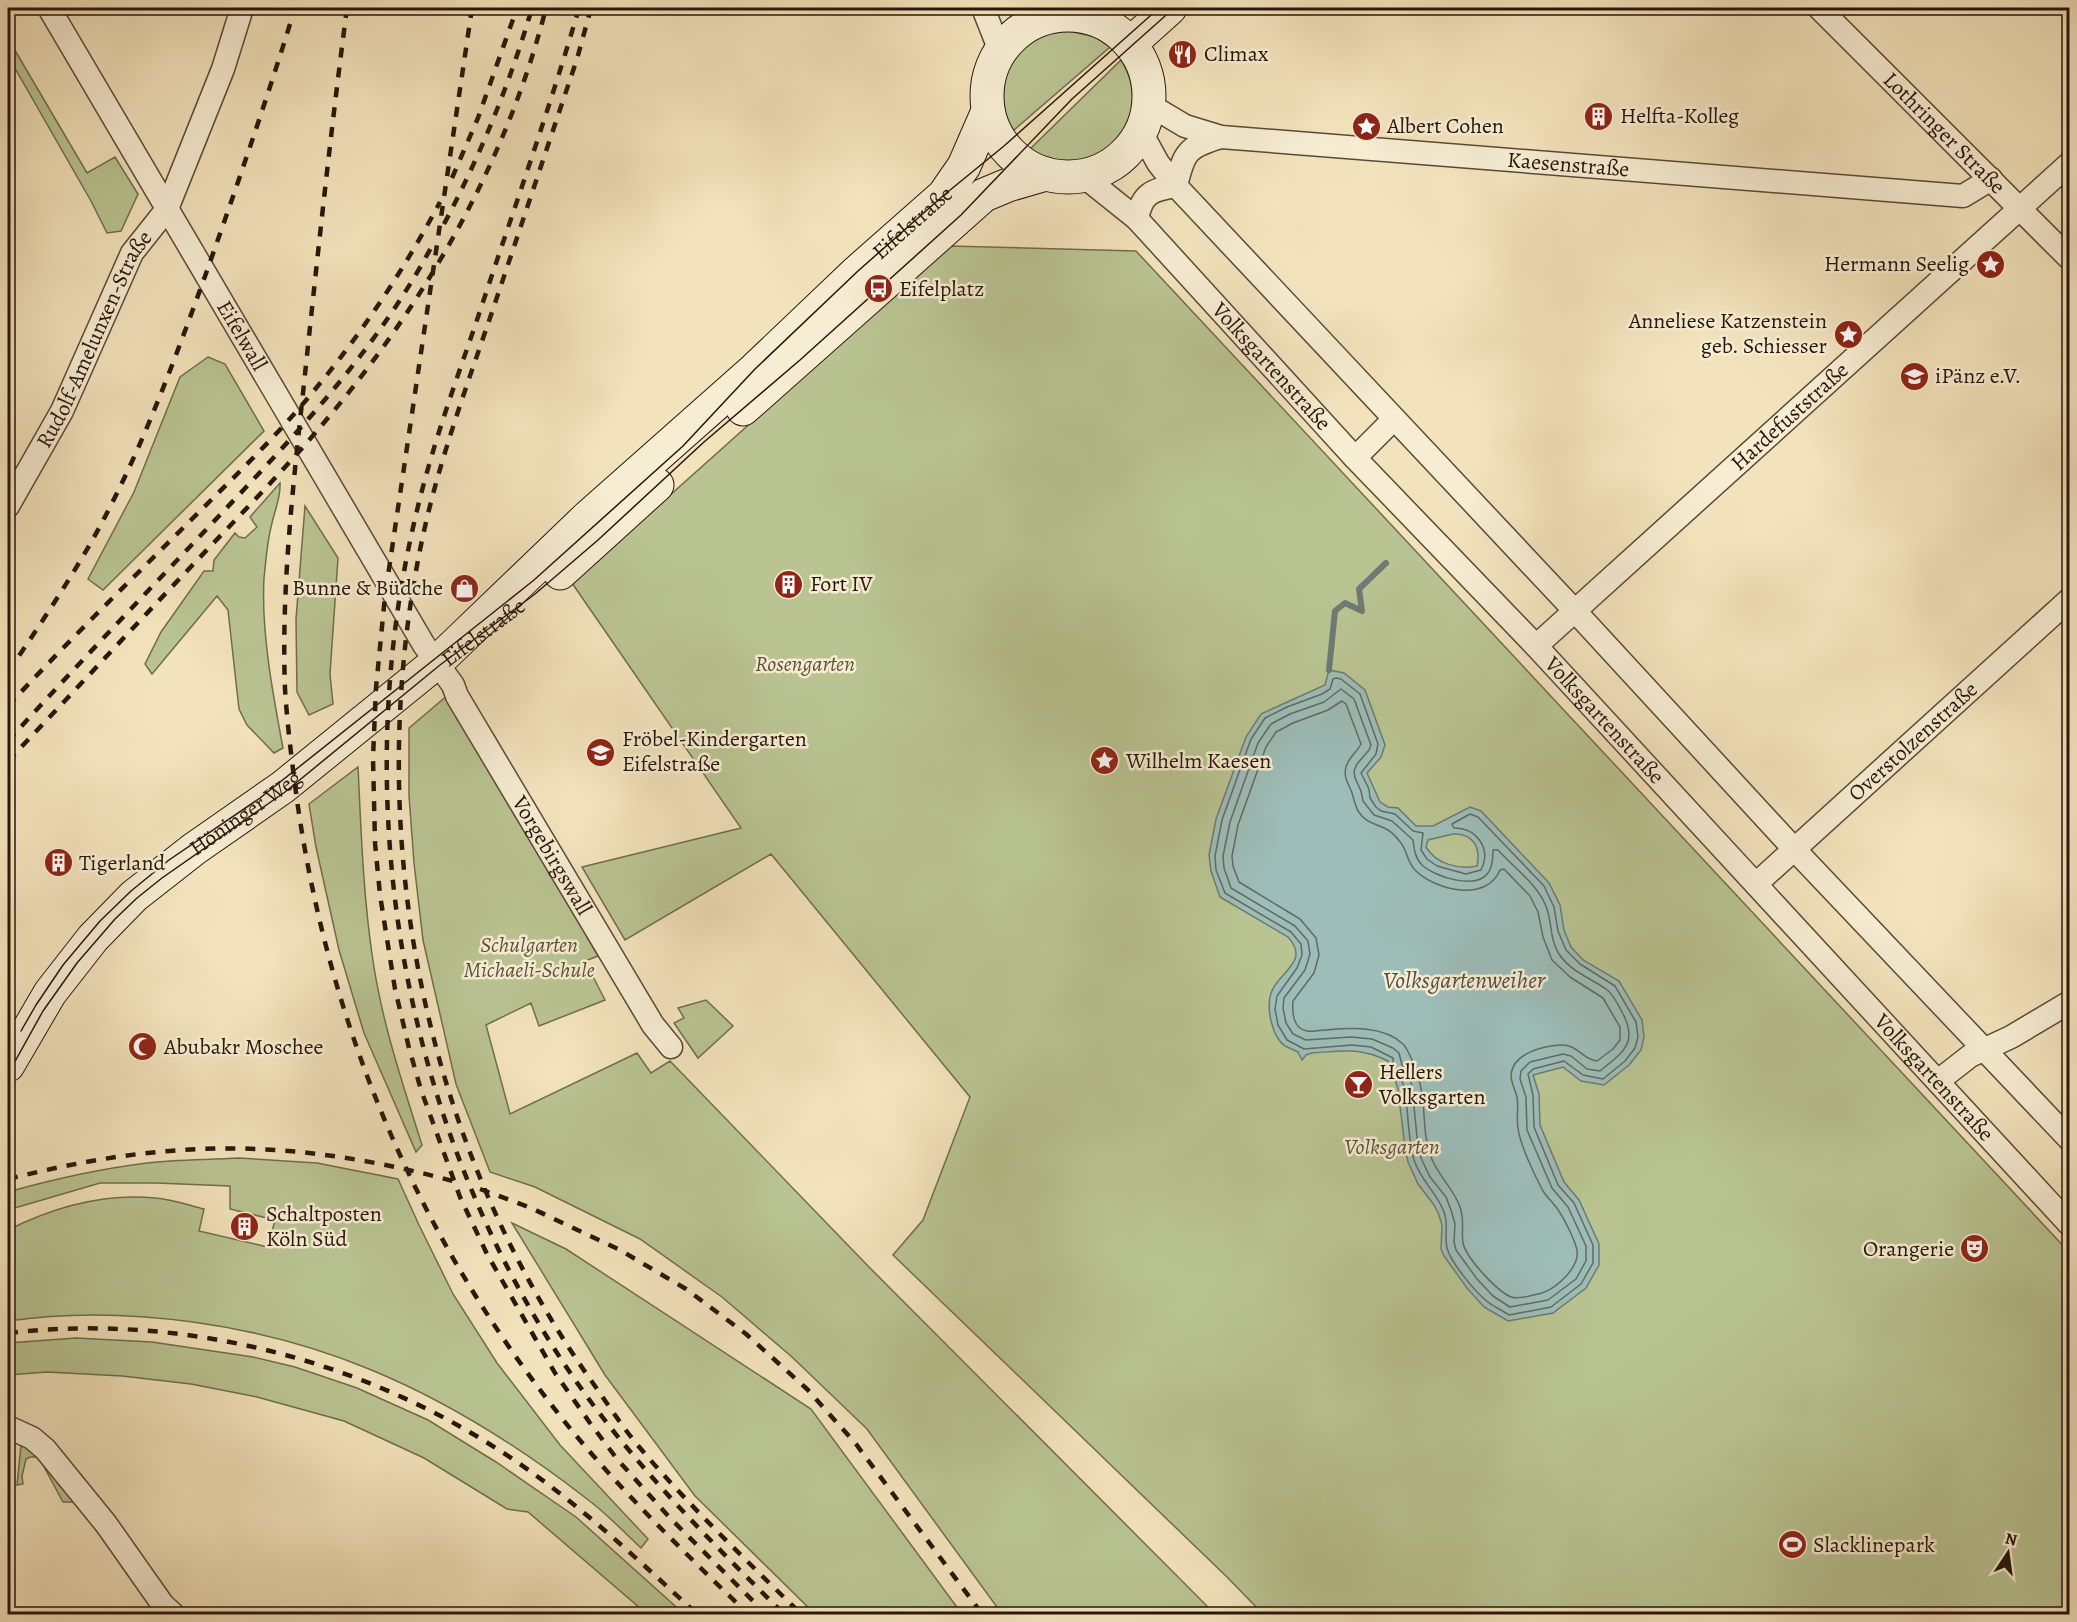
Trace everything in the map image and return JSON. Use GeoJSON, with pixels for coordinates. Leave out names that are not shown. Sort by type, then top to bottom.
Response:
{"type":"FeatureCollection","features":[{"type":"Feature","properties":{"kind":"street","name":"Eifelwall"},"geometry":{"type":"LineString","coordinates":[[48,8],[424,645],[437,662]]}},
{"type":"Feature","properties":{"kind":"street","name":"Rudolf-Amelunxen-Straße"},"geometry":{"type":"LineString","coordinates":[[8,506],[62,411],[132,253],[167,209],[223,69],[242,8]]}},
{"type":"Feature","properties":{"kind":"street"},"geometry":{"type":"LineString","coordinates":[[983,8],[1000,51]]}},
{"type":"Feature","properties":{"kind":"street"},"geometry":{"type":"LineString","coordinates":[[1130,44],[1170,8]]}},
{"type":"Feature","properties":{"kind":"street","name":"Lothringer Straße"},"geometry":{"type":"LineString","coordinates":[[1819,8],[2070,259]]}},
{"type":"Feature","properties":{"kind":"street"},"geometry":{"type":"LineString","coordinates":[[1042,12],[1093,19],[1114,30],[1130,44],[1141,62],[1149,90],[1145,118],[1127,151],[1110,165],[1082,175],[1069,177],[1046,174],[1023,163],[1010,152],[996,132],[988,111],[987,91],[990,74],[1000,51],[1014,35],[1042,12]]}},
{"type":"Feature","properties":{"kind":"street","name":"Eifelstraße"},"geometry":{"type":"LineString","coordinates":[[437,662],[589,516],[755,369],[944,195],[964,166],[988,111]]}},
{"type":"Feature","properties":{"kind":"street"},"geometry":{"type":"LineString","coordinates":[[1145,118],[1158,163],[1176,186],[1574,610],[1795,850],[2070,1140]]}},
{"type":"Feature","properties":{"kind":"street","name":"Kaesenstraße"},"geometry":{"type":"LineString","coordinates":[[1145,118],[1185,126],[1221,137],[1964,196],[1990,179]]}},
{"type":"Feature","properties":{"kind":"street"},"geometry":{"type":"LineString","coordinates":[[1176,186],[1182,159],[1198,143],[1221,137]]}},
{"type":"Feature","properties":{"kind":"street","name":"Hardefuststraße"},"geometry":{"type":"LineString","coordinates":[[1536,646],[2070,163]]}},
{"type":"Feature","properties":{"kind":"street","name":"Eifelstraße"},"geometry":{"type":"LineString","coordinates":[[437,662],[486,632],[535,594],[984,195],[1046,174]]}},
{"type":"Feature","properties":{"kind":"street","name":"Volksgartenstraße"},"geometry":{"type":"LineString","coordinates":[[1082,175],[1137,219],[1355,458],[1536,646],[2070,1225]]}},
{"type":"Feature","properties":{"kind":"street"},"geometry":{"type":"LineString","coordinates":[[1137,219],[1140,204],[1155,190],[1176,186]]}},
{"type":"Feature","properties":{"kind":"street"},"geometry":{"type":"LineString","coordinates":[[1355,458],[1394,419]]}},
{"type":"Feature","properties":{"kind":"street","name":"Overstolzenstraße"},"geometry":{"type":"LineString","coordinates":[[1756,884],[2070,599]]}},
{"type":"Feature","properties":{"kind":"street","name":"Vorgebirgswall"},"geometry":{"type":"LineString","coordinates":[[437,662],[453,685],[457,696],[653,1025],[671,1047]]}},
{"type":"Feature","properties":{"kind":"street","name":"Höninger Weg"},"geometry":{"type":"LineString","coordinates":[[8,1065],[50,993],[93,938],[134,896],[194,849],[283,787],[437,662]]}},
{"type":"Feature","properties":{"kind":"street"},"geometry":{"type":"LineString","coordinates":[[1938,1081],[1970,1056],[2011,1037],[2070,1002]]}},
{"type":"Feature","properties":{"kind":"street"},"geometry":{"type":"LineString","coordinates":[[8,1427],[32,1438],[45,1449],[106,1524],[163,1605],[172,1614]]}},
{"type":"Feature","properties":{"kind":"green space"},"geometry":{"type":"Polygon","coordinates":[[[1065,30],[1095,37],[1110,47],[1007,136],[1002,125],[998,101],[998,89],[1006,65],[1021,46],[1031,40],[1065,30]]]}},
{"type":"Feature","properties":{"kind":"green space"},"geometry":{"type":"Polygon","coordinates":[[[13,47],[87,173],[115,157],[138,194],[121,231],[107,233],[8,56],[8,51],[13,47]]]}},
{"type":"Feature","properties":{"kind":"green space"},"geometry":{"type":"Polygon","coordinates":[[[1121,60],[1131,84],[1132,108],[1126,130],[1112,148],[1094,160],[1073,167],[1049,165],[1025,154],[1121,60]]]}},
{"type":"Feature","properties":{"kind":"green space","name":"Volksgarten"},"geometry":{"type":"Polygon","coordinates":[[[948,246],[1136,251],[2069,1252],[2069,1614],[1263,1614],[893,1255],[923,1220],[970,1097],[771,854],[625,940],[582,867],[741,828],[572,583],[948,246]]]}},
{"type":"Feature","properties":{"kind":"green space"},"geometry":{"type":"Polygon","coordinates":[[[208,357],[225,364],[264,431],[103,590],[88,579],[134,492],[180,377],[208,357]]]}},
{"type":"Feature","properties":{"kind":"green space"},"geometry":{"type":"Polygon","coordinates":[[[280,483],[279,498],[269,537],[264,578],[266,642],[283,748],[274,753],[247,725],[239,709],[228,610],[217,596],[152,674],[145,664],[161,632],[204,571],[213,571],[214,560],[235,533],[245,538],[257,527],[250,517],[280,483]]]}},
{"type":"Feature","properties":{"kind":"green space"},"geometry":{"type":"Polygon","coordinates":[[[305,506],[338,558],[330,674],[333,704],[309,715],[297,692],[296,619],[305,506]]]}},
{"type":"Feature","properties":{"kind":"green space","name":"Schulgarten Michaeli-Schule"},"geometry":{"type":"Polygon","coordinates":[[[448,695],[598,956],[585,961],[605,1000],[539,1026],[531,1003],[486,1025],[510,1114],[637,1053],[651,1073],[670,1061],[870,1268],[1208,1607],[1197,1614],[1002,1614],[867,1429],[792,1357],[722,1297],[640,1239],[535,1187],[490,1172],[456,1084],[423,940],[414,863],[409,796],[409,728],[448,695]]]}},
{"type":"Feature","properties":{"kind":"green space"},"geometry":{"type":"Polygon","coordinates":[[[358,767],[364,884],[372,954],[387,1027],[422,1145],[416,1152],[364,1033],[339,950],[309,804],[358,767]]]}},
{"type":"Feature","properties":{"kind":"green space"},"geometry":{"type":"Polygon","coordinates":[[[706,1000],[733,1026],[698,1058],[674,1023],[684,1018],[678,1008],[706,1000]]]}},
{"type":"Feature","properties":{"kind":"green space"},"geometry":{"type":"Polygon","coordinates":[[[239,1158],[317,1163],[398,1179],[453,1294],[497,1363],[560,1445],[648,1539],[641,1548],[587,1499],[509,1443],[427,1396],[369,1369],[327,1353],[238,1330],[144,1317],[52,1316],[8,1321],[8,1230],[61,1208],[116,1198],[135,1197],[173,1201],[204,1209],[199,1231],[268,1247],[275,1220],[230,1209],[230,1186],[100,1183],[8,1210],[8,1192],[129,1165],[239,1158]]]}},
{"type":"Feature","properties":{"kind":"green space"},"geometry":{"type":"Polygon","coordinates":[[[512,1223],[566,1249],[811,1409],[962,1614],[815,1614],[695,1496],[605,1375],[512,1223]]]}},
{"type":"Feature","properties":{"kind":"green space"},"geometry":{"type":"Polygon","coordinates":[[[76,1338],[152,1342],[253,1357],[295,1367],[357,1388],[428,1420],[496,1462],[576,1517],[684,1614],[647,1614],[528,1512],[507,1509],[424,1458],[344,1421],[257,1397],[191,1384],[122,1376],[47,1372],[8,1375],[8,1343],[76,1338]]]}},
{"type":"Feature","properties":{"kind":"green space"},"geometry":{"type":"Polygon","coordinates":[[[21,1445],[35,1449],[75,1502],[63,1502],[42,1463],[35,1457],[26,1459],[22,1476],[23,1484],[17,1485],[21,1445]]]}},
{"type":"Feature","properties":{"kind":"water","name":"Volksgartenweiher"},"geometry":{"type":"Polygon","coordinates":[[[1329,670],[1344,673],[1365,690],[1385,745],[1381,757],[1367,773],[1380,802],[1388,807],[1398,808],[1416,826],[1433,826],[1470,807],[1481,811],[1549,883],[1560,905],[1564,930],[1571,947],[1583,960],[1619,981],[1642,1020],[1644,1037],[1641,1050],[1629,1065],[1604,1085],[1581,1081],[1563,1067],[1533,1075],[1539,1094],[1540,1125],[1564,1182],[1579,1200],[1599,1244],[1599,1265],[1586,1288],[1553,1313],[1508,1321],[1484,1307],[1467,1288],[1444,1256],[1441,1249],[1442,1225],[1439,1215],[1418,1184],[1408,1162],[1398,1089],[1394,1077],[1385,1070],[1388,1061],[1369,1054],[1351,1051],[1312,1053],[1306,1055],[1302,1060],[1298,1052],[1280,1042],[1271,1022],[1270,999],[1275,986],[1295,960],[1294,946],[1288,937],[1220,897],[1211,871],[1209,855],[1216,819],[1246,737],[1261,714],[1325,685],[1329,670]],[[1460,834],[1428,840],[1426,847],[1442,862],[1463,867],[1477,866],[1478,853],[1474,842],[1460,834]]]}},
{"type":"Feature","properties":{"kind":"waterway"},"geometry":{"type":"LineString","coordinates":[[1329,670],[1335,611],[1345,603],[1362,611],[1359,589],[1386,563]]}},
{"type":"Feature","properties":{"kind":"tram line"},"geometry":{"type":"LineString","coordinates":[[21,1031],[63,965],[100,921],[131,891],[169,860],[260,798],[534,580],[683,446],[755,369],[858,271],[944,195],[1004,146],[1159,8]]}},
{"type":"Feature","properties":{"kind":"tram line"},"geometry":{"type":"LineString","coordinates":[[8,1074],[43,1011],[77,963],[115,919],[137,898],[285,792],[440,665],[535,594],[598,540],[704,442],[800,360],[961,215],[1072,99],[1174,8]]}},
{"type":"Feature","properties":{"kind":"railway"},"geometry":{"type":"LineString","coordinates":[[8,672],[50,610],[89,546],[138,449],[204,279],[295,8]]}},
{"type":"Feature","properties":{"kind":"railway"},"geometry":{"type":"LineString","coordinates":[[347,8],[289,532],[284,650],[285,689],[294,773],[309,869],[327,951],[352,1032],[381,1111],[415,1188],[455,1262],[500,1334],[550,1403],[596,1459],[645,1512],[748,1614]]}},
{"type":"Feature","properties":{"kind":"railway"},"geometry":{"type":"LineString","coordinates":[[472,8],[385,596],[376,688],[373,758],[375,843],[380,895],[395,989],[421,1090],[460,1197],[487,1254],[555,1373],[617,1459],[670,1518],[766,1614]]}},
{"type":"Feature","properties":{"kind":"railway"},"geometry":{"type":"LineString","coordinates":[[452,178],[478,118],[517,8]]}},
{"type":"Feature","properties":{"kind":"railway"},"geometry":{"type":"LineString","coordinates":[[444,224],[494,118],[532,8]]}},
{"type":"Feature","properties":{"kind":"railway"},"geometry":{"type":"LineString","coordinates":[[8,761],[297,454],[368,368],[433,272],[487,171],[530,63],[546,8]]}},
{"type":"Feature","properties":{"kind":"railway"},"geometry":{"type":"LineString","coordinates":[[579,8],[542,127],[442,421],[415,519],[395,628],[387,739],[390,850],[404,961],[429,1069],[465,1175],[512,1276],[569,1371],[618,1436],[670,1498],[784,1614]]}},
{"type":"Feature","properties":{"kind":"railway"},"geometry":{"type":"LineString","coordinates":[[591,8],[577,59],[454,424],[424,531],[406,641],[399,752],[403,863],[419,973],[445,1080],[483,1185],[531,1285],[590,1379],[635,1442],[695,1508],[801,1614]]}},
{"type":"Feature","properties":{"kind":"railway"},"geometry":{"type":"LineString","coordinates":[[8,706],[256,454],[302,404],[351,343],[383,298],[413,251],[440,202]]}},
{"type":"Feature","properties":{"kind":"railway"},"geometry":{"type":"LineString","coordinates":[[8,741],[308,420],[389,317],[434,242]]}},
{"type":"Feature","properties":{"kind":"railway"},"geometry":{"type":"LineString","coordinates":[[8,1179],[68,1165],[129,1155],[206,1149],[243,1149],[280,1150],[353,1159],[460,1183]]}},
{"type":"Feature","properties":{"kind":"railway"},"geometry":{"type":"LineString","coordinates":[[480,1189],[531,1208],[620,1250],[686,1289],[746,1334],[807,1389],[856,1444],[982,1614]]}},
{"type":"Feature","properties":{"kind":"railway"},"geometry":{"type":"LineString","coordinates":[[8,1333],[72,1329],[137,1330],[201,1337],[265,1350],[328,1368],[388,1391],[446,1419],[528,1470],[603,1529],[697,1614]]}},
{"type":"Feature","properties":{"kind":"place","name":"Climax"},"geometry":{"type":"Point","coordinates":[1183,54]}},
{"type":"Feature","properties":{"kind":"place","name":"Helfta-Kolleg"},"geometry":{"type":"Point","coordinates":[1599,116]}},
{"type":"Feature","properties":{"kind":"place","name":"Albert Cohen"},"geometry":{"type":"Point","coordinates":[1366,126]}},
{"type":"Feature","properties":{"kind":"place","name":"Hermann Seelig"},"geometry":{"type":"Point","coordinates":[1990,264]}},
{"type":"Feature","properties":{"kind":"place","name":"Eifelplatz"},"geometry":{"type":"Point","coordinates":[878,289]}},
{"type":"Feature","properties":{"kind":"place","name":"Anneliese Katzenstein geb. Schiesser"},"geometry":{"type":"Point","coordinates":[1848,334]}},
{"type":"Feature","properties":{"kind":"place","name":"iPänz e.V."},"geometry":{"type":"Point","coordinates":[1914,376]}},
{"type":"Feature","properties":{"kind":"place","name":"Fort IV"},"geometry":{"type":"Point","coordinates":[789,584]}},
{"type":"Feature","properties":{"kind":"place","name":"Bunne & Büdche"},"geometry":{"type":"Point","coordinates":[464,588]}},
{"type":"Feature","properties":{"kind":"place","name":"Fröbel-Kindergarten Eifelstraße"},"geometry":{"type":"Point","coordinates":[601,752]}},
{"type":"Feature","properties":{"kind":"place","name":"Wilhelm Kaesen"},"geometry":{"type":"Point","coordinates":[1105,761]}},
{"type":"Feature","properties":{"kind":"place","name":"Tigerland"},"geometry":{"type":"Point","coordinates":[58,863]}},
{"type":"Feature","properties":{"kind":"place","name":"Abubakr Moschee"},"geometry":{"type":"Point","coordinates":[143,1047]}},
{"type":"Feature","properties":{"kind":"place","name":"Hellers Volksgarten"},"geometry":{"type":"Point","coordinates":[1358,1085]}},
{"type":"Feature","properties":{"kind":"place","name":"Schaltposten Köln Süd"},"geometry":{"type":"Point","coordinates":[245,1227]}},
{"type":"Feature","properties":{"kind":"place","name":"Orangerie"},"geometry":{"type":"Point","coordinates":[1975,1249]}},
{"type":"Feature","properties":{"kind":"place","name":"Slacklinepark"},"geometry":{"type":"Point","coordinates":[1792,1545]}},
{"type":"Feature","properties":{"kind":"park label","name":"Rosengarten"},"geometry":{"type":"Point","coordinates":[805,664]}}]}
